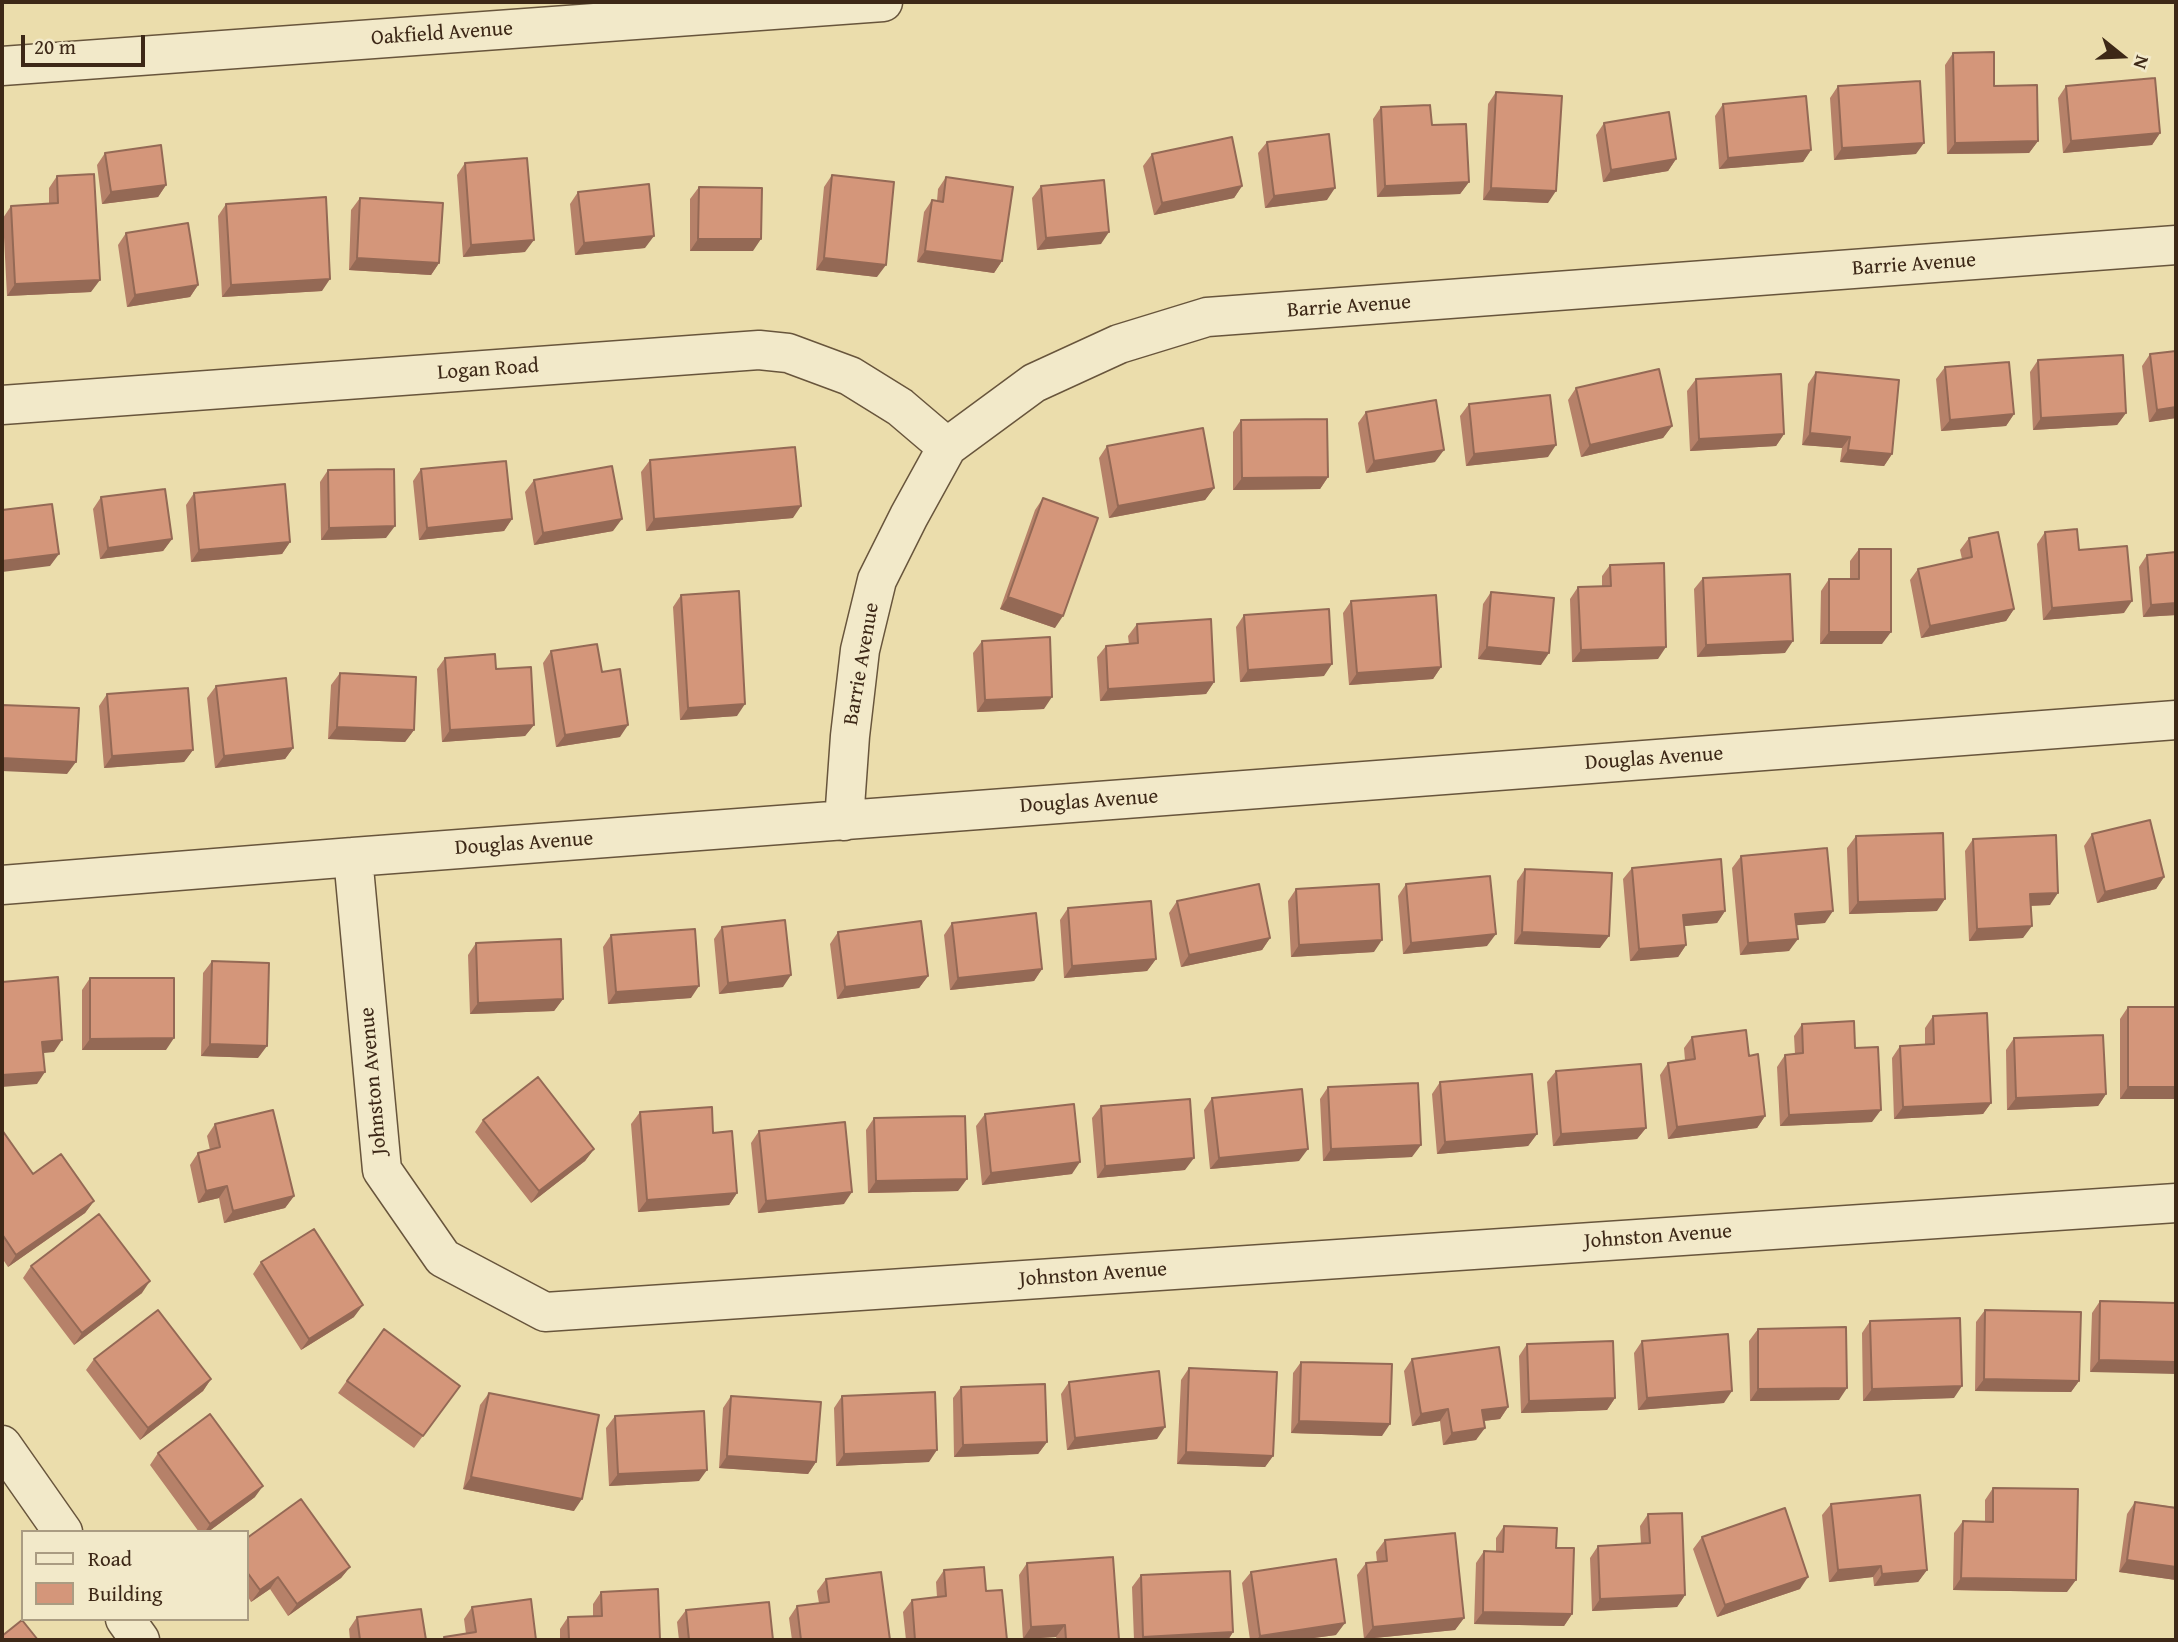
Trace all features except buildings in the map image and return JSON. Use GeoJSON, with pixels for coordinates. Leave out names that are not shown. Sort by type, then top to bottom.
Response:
{"type":"FeatureCollection","features":[{"type":"Feature","properties":{"kind":"street","name":"Oakfield Avenue"},"geometry":{"type":"LineString","coordinates":[[2,66],[789,5],[883,2]]}},
{"type":"Feature","properties":{"kind":"street","name":"Barrie Avenue"},"geometry":{"type":"LineString","coordinates":[[845,821],[850,736],[860,650],[877,580],[947,447],[1034,383],[1119,344],[1207,317],[2176,245]]}},
{"type":"Feature","properties":{"kind":"street","name":"Logan Road"},"geometry":{"type":"LineString","coordinates":[[2,405],[759,350],[788,353],[850,376],[900,407],[947,447]]}},
{"type":"Feature","properties":{"kind":"street","name":"Douglas Avenue"},"geometry":{"type":"LineString","coordinates":[[2,885],[2176,720]]}},
{"type":"Feature","properties":{"kind":"street","name":"Johnston Avenue"},"geometry":{"type":"LineString","coordinates":[[353,857],[382,1170],[443,1258],[545,1312],[2176,1203]]}},
{"type":"Feature","properties":{"kind":"street"},"geometry":{"type":"LineString","coordinates":[[2,1445],[62,1530]]}},
{"type":"Feature","properties":{"kind":"street"},"geometry":{"type":"LineString","coordinates":[[126,1621],[140,1640]]}}]}
